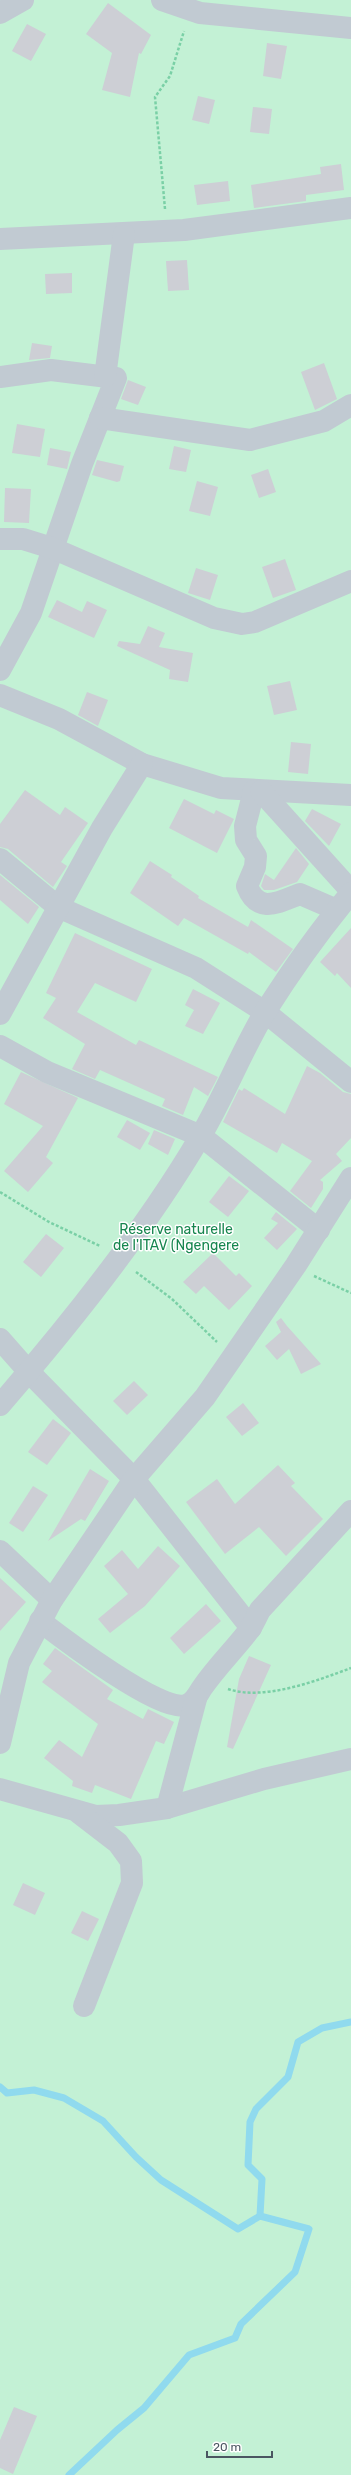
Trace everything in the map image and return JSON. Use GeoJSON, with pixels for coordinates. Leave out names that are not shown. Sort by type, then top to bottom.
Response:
{"type":"FeatureCollection","features":[{"type":"Feature","properties":{"kind":"street"},"geometry":{"type":"LineString","coordinates":[[0,12],[23,0]]}},
{"type":"Feature","properties":{"kind":"street"},"geometry":{"type":"LineString","coordinates":[[162,0],[200,13],[351,28]]}},
{"type":"Feature","properties":{"kind":"street"},"geometry":{"type":"LineString","coordinates":[[0,239],[165,231],[351,208]]}},
{"type":"Feature","properties":{"kind":"street"},"geometry":{"type":"LineString","coordinates":[[105,377],[124,234]]}},
{"type":"Feature","properties":{"kind":"street"},"geometry":{"type":"LineString","coordinates":[[0,377],[50,370],[116,378],[52,548],[31,613],[0,670]]}},
{"type":"Feature","properties":{"kind":"street"},"geometry":{"type":"LineString","coordinates":[[100,418],[250,440],[324,421],[351,405]]}},
{"type":"Feature","properties":{"kind":"street"},"geometry":{"type":"LineString","coordinates":[[0,539],[23,539],[52,548],[192,609],[227,622],[242,624],[255,622],[351,581]]}},
{"type":"Feature","properties":{"kind":"street"},"geometry":{"type":"LineString","coordinates":[[0,695],[59,719],[142,764],[221,788],[351,795]]}},
{"type":"Feature","properties":{"kind":"street"},"geometry":{"type":"LineString","coordinates":[[0,1014],[102,828],[142,764]]}},
{"type":"Feature","properties":{"kind":"street"},"geometry":{"type":"LineString","coordinates":[[0,1405],[29,1372],[111,1267],[169,1186],[201,1136],[265,1012],[351,892],[258,791]]}},
{"type":"Feature","properties":{"kind":"street"},"geometry":{"type":"LineString","coordinates":[[258,791],[245,826],[246,840],[256,856],[255,867],[247,886],[253,898],[258,902],[278,904],[300,894],[337,910]]}},
{"type":"Feature","properties":{"kind":"street"},"geometry":{"type":"LineString","coordinates":[[0,859],[58,907],[196,968],[265,1012],[351,1082]]}},
{"type":"Feature","properties":{"kind":"street"},"geometry":{"type":"LineString","coordinates":[[0,1046],[47,1072],[201,1136],[319,1230]]}},
{"type":"Feature","properties":{"kind":"street"},"geometry":{"type":"LineString","coordinates":[[0,1743],[19,1663],[52,1600],[134,1479],[205,1397],[296,1265],[351,1178]]}},
{"type":"Feature","properties":{"kind":"street"},"geometry":{"type":"LineString","coordinates":[[0,1339],[29,1372],[134,1479],[251,1628]]}},
{"type":"Feature","properties":{"kind":"street"},"geometry":{"type":"LineString","coordinates":[[40,1621],[106,1669],[164,1702],[176,1706],[186,1705],[201,1690],[251,1628],[260,1610],[351,1511]]}},
{"type":"Feature","properties":{"kind":"street"},"geometry":{"type":"LineString","coordinates":[[0,1551],[52,1600]]}},
{"type":"Feature","properties":{"kind":"street"},"geometry":{"type":"LineString","coordinates":[[167,1808],[201,1690]]}},
{"type":"Feature","properties":{"kind":"street"},"geometry":{"type":"LineString","coordinates":[[0,1789],[77,1811],[104,1816],[167,1808],[264,1779],[351,1759]]}},
{"type":"Feature","properties":{"kind":"street"},"geometry":{"type":"LineString","coordinates":[[77,1811],[118,1843],[131,1861],[132,1883],[84,2006]]}},
{"type":"Feature","properties":{"kind":"path"},"geometry":{"type":"LineString","coordinates":[[165,231],[165,192],[155,97],[170,76],[190,10]]}},
{"type":"Feature","properties":{"kind":"path"},"geometry":{"type":"LineString","coordinates":[[296,1265],[319,1279],[351,1293]]}},
{"type":"Feature","properties":{"kind":"path"},"geometry":{"type":"LineString","coordinates":[[201,1690],[239,1693],[274,1691],[351,1668]]}},
{"type":"Feature","properties":{"kind":"green space","name":"Réserve naturelle de l'ITAV (Ngengere"},"geometry":{"type":"Polygon","coordinates":[[[0,0],[351,0],[351,2475],[0,2475],[0,0]]]}},
{"type":"Feature","properties":{"kind":"building"},"geometry":{"type":"Polygon","coordinates":[[[108,3],[151,35],[141,54],[139,53],[130,97],[102,90],[112,53],[86,34],[108,3]]]}},
{"type":"Feature","properties":{"kind":"building"},"geometry":{"type":"Polygon","coordinates":[[[27,24],[46,34],[31,61],[12,51],[27,24]]]}},
{"type":"Feature","properties":{"kind":"building"},"geometry":{"type":"Polygon","coordinates":[[[267,43],[287,46],[281,79],[263,76],[267,43]]]}},
{"type":"Feature","properties":{"kind":"building"},"geometry":{"type":"Polygon","coordinates":[[[198,96],[215,100],[209,124],[192,120],[198,96]]]}},
{"type":"Feature","properties":{"kind":"building"},"geometry":{"type":"Polygon","coordinates":[[[253,107],[272,109],[269,134],[250,132],[253,107]]]}},
{"type":"Feature","properties":{"kind":"building"},"geometry":{"type":"Polygon","coordinates":[[[341,164],[344,190],[306,195],[306,201],[254,208],[251,185],[321,174],[320,167],[341,164]]]}},
{"type":"Feature","properties":{"kind":"building"},"geometry":{"type":"Polygon","coordinates":[[[228,181],[230,201],[197,205],[194,185],[228,181]]]}},
{"type":"Feature","properties":{"kind":"building"},"geometry":{"type":"Polygon","coordinates":[[[187,260],[189,290],[168,291],[166,261],[187,260]]]}},
{"type":"Feature","properties":{"kind":"building"},"geometry":{"type":"Polygon","coordinates":[[[72,273],[72,293],[46,294],[45,274],[72,273]]]}},
{"type":"Feature","properties":{"kind":"building"},"geometry":{"type":"Polygon","coordinates":[[[32,343],[52,346],[50,358],[29,360],[32,343]]]}},
{"type":"Feature","properties":{"kind":"building"},"geometry":{"type":"Polygon","coordinates":[[[324,363],[337,399],[315,410],[301,372],[324,363]]]}},
{"type":"Feature","properties":{"kind":"building"},"geometry":{"type":"Polygon","coordinates":[[[128,380],[146,387],[138,405],[121,399],[128,380]]]}},
{"type":"Feature","properties":{"kind":"building"},"geometry":{"type":"Polygon","coordinates":[[[17,424],[45,429],[40,457],[12,453],[17,424]]]}},
{"type":"Feature","properties":{"kind":"building"},"geometry":{"type":"Polygon","coordinates":[[[174,446],[191,450],[186,472],[169,469],[174,446]]]}},
{"type":"Feature","properties":{"kind":"building"},"geometry":{"type":"Polygon","coordinates":[[[50,448],[71,452],[67,469],[47,465],[50,448]]]}},
{"type":"Feature","properties":{"kind":"building"},"geometry":{"type":"Polygon","coordinates":[[[97,460],[124,466],[120,481],[117,482],[92,475],[97,460]]]}},
{"type":"Feature","properties":{"kind":"building"},"geometry":{"type":"Polygon","coordinates":[[[268,469],[276,492],[259,498],[251,475],[268,469]]]}},
{"type":"Feature","properties":{"kind":"building"},"geometry":{"type":"Polygon","coordinates":[[[197,481],[218,487],[210,516],[189,511],[197,481]]]}},
{"type":"Feature","properties":{"kind":"building"},"geometry":{"type":"Polygon","coordinates":[[[5,488],[31,489],[29,523],[4,522],[5,488]]]}},
{"type":"Feature","properties":{"kind":"building"},"geometry":{"type":"Polygon","coordinates":[[[285,559],[296,590],[273,598],[262,567],[285,559]]]}},
{"type":"Feature","properties":{"kind":"building"},"geometry":{"type":"Polygon","coordinates":[[[196,568],[218,575],[210,600],[188,593],[196,568]]]}},
{"type":"Feature","properties":{"kind":"building"},"geometry":{"type":"Polygon","coordinates":[[[57,600],[82,612],[87,601],[107,610],[94,638],[48,617],[57,600]]]}},
{"type":"Feature","properties":{"kind":"building"},"geometry":{"type":"Polygon","coordinates":[[[148,626],[165,633],[159,647],[193,653],[188,682],[169,679],[170,670],[117,646],[119,641],[140,644],[148,626]]]}},
{"type":"Feature","properties":{"kind":"building"},"geometry":{"type":"Polygon","coordinates":[[[290,681],[297,710],[274,715],[267,686],[290,681]]]}},
{"type":"Feature","properties":{"kind":"building"},"geometry":{"type":"Polygon","coordinates":[[[87,692],[108,700],[98,726],[78,715],[87,692]]]}},
{"type":"Feature","properties":{"kind":"building"},"geometry":{"type":"Polygon","coordinates":[[[291,742],[311,744],[308,774],[288,772],[291,742]]]}},
{"type":"Feature","properties":{"kind":"building"},"geometry":{"type":"Polygon","coordinates":[[[25,790],[60,815],[65,807],[88,823],[61,862],[67,866],[53,887],[8,849],[0,847],[0,824],[25,790]]]}},
{"type":"Feature","properties":{"kind":"building"},"geometry":{"type":"Polygon","coordinates":[[[184,799],[214,814],[216,810],[234,819],[217,853],[169,828],[184,799]]]}},
{"type":"Feature","properties":{"kind":"building"},"geometry":{"type":"Polygon","coordinates":[[[312,809],[341,824],[329,846],[305,821],[312,809]]]}},
{"type":"Feature","properties":{"kind":"building"},"geometry":{"type":"Polygon","coordinates":[[[296,848],[309,864],[297,882],[274,890],[264,890],[261,886],[265,874],[274,880],[296,848]]]}},
{"type":"Feature","properties":{"kind":"building"},"geometry":{"type":"Polygon","coordinates":[[[150,861],[172,875],[171,877],[199,896],[198,898],[248,927],[251,920],[293,949],[276,972],[249,952],[248,954],[184,918],[178,926],[130,893],[150,861]]]}},
{"type":"Feature","properties":{"kind":"building"},"geometry":{"type":"Polygon","coordinates":[[[0,875],[39,907],[28,924],[0,900],[0,875]]]}},
{"type":"Feature","properties":{"kind":"building"},"geometry":{"type":"Polygon","coordinates":[[[351,928],[351,988],[337,973],[335,976],[320,962],[351,928]]]}},
{"type":"Feature","properties":{"kind":"building"},"geometry":{"type":"Polygon","coordinates":[[[75,933],[152,969],[136,1002],[95,983],[77,1012],[136,1045],[139,1040],[218,1077],[208,1096],[194,1087],[183,1115],[162,1106],[165,1099],[100,1070],[95,1079],[72,1069],[85,1044],[43,1018],[56,998],[46,993],[75,933]]]}},
{"type":"Feature","properties":{"kind":"building"},"geometry":{"type":"Polygon","coordinates":[[[193,989],[220,1003],[203,1034],[185,1026],[194,1010],[185,1005],[193,989]]]}},
{"type":"Feature","properties":{"kind":"building"},"geometry":{"type":"Polygon","coordinates":[[[307,1066],[320,1073],[343,1092],[351,1094],[351,1138],[336,1154],[342,1161],[320,1180],[323,1182],[323,1189],[311,1208],[290,1191],[312,1161],[282,1143],[277,1153],[223,1122],[239,1089],[242,1091],[244,1088],[285,1114],[307,1066]]]}},
{"type":"Feature","properties":{"kind":"building"},"geometry":{"type":"Polygon","coordinates":[[[21,1072],[78,1098],[46,1157],[53,1163],[28,1192],[4,1171],[43,1126],[4,1104],[21,1072]]]}},
{"type":"Feature","properties":{"kind":"building"},"geometry":{"type":"Polygon","coordinates":[[[127,1120],[150,1133],[140,1150],[117,1137],[127,1120]]]}},
{"type":"Feature","properties":{"kind":"building"},"geometry":{"type":"Polygon","coordinates":[[[154,1130],[175,1139],[168,1155],[148,1144],[154,1130]]]}},
{"type":"Feature","properties":{"kind":"building"},"geometry":{"type":"Polygon","coordinates":[[[229,1176],[249,1191],[228,1217],[209,1202],[229,1176]]]}},
{"type":"Feature","properties":{"kind":"building"},"geometry":{"type":"Polygon","coordinates":[[[276,1212],[297,1229],[277,1250],[264,1238],[278,1223],[271,1219],[276,1212]]]}},
{"type":"Feature","properties":{"kind":"building"},"geometry":{"type":"Polygon","coordinates":[[[46,1234],[64,1248],[41,1277],[23,1262],[46,1234]]]}},
{"type":"Feature","properties":{"kind":"building"},"geometry":{"type":"Polygon","coordinates":[[[213,1253],[236,1276],[239,1273],[252,1286],[229,1310],[204,1286],[196,1294],[183,1282],[213,1253]]]}},
{"type":"Feature","properties":{"kind":"building"},"geometry":{"type":"Polygon","coordinates":[[[281,1318],[321,1364],[301,1374],[289,1349],[277,1360],[265,1346],[281,1332],[276,1322],[281,1318]]]}},
{"type":"Feature","properties":{"kind":"building"},"geometry":{"type":"Polygon","coordinates":[[[134,1381],[148,1395],[127,1415],[113,1401],[134,1381]]]}},
{"type":"Feature","properties":{"kind":"building"},"geometry":{"type":"Polygon","coordinates":[[[243,1403],[259,1423],[242,1436],[226,1417],[243,1403]]]}},
{"type":"Feature","properties":{"kind":"building"},"geometry":{"type":"Polygon","coordinates":[[[53,1419],[71,1433],[47,1465],[28,1452],[53,1419]]]}},
{"type":"Feature","properties":{"kind":"building"},"geometry":{"type":"Polygon","coordinates":[[[278,1465],[295,1483],[291,1486],[323,1519],[286,1556],[259,1527],[225,1554],[186,1502],[217,1479],[235,1504],[278,1465]]]}},
{"type":"Feature","properties":{"kind":"building"},"geometry":{"type":"Polygon","coordinates":[[[90,1469],[109,1481],[85,1521],[81,1519],[48,1541],[90,1469]]]}},
{"type":"Feature","properties":{"kind":"building"},"geometry":{"type":"Polygon","coordinates":[[[33,1486],[48,1495],[23,1532],[9,1523],[33,1486]]]}},
{"type":"Feature","properties":{"kind":"building"},"geometry":{"type":"Polygon","coordinates":[[[158,1546],[180,1566],[145,1606],[110,1633],[98,1619],[128,1594],[104,1566],[122,1550],[138,1569],[158,1546]]]}},
{"type":"Feature","properties":{"kind":"building"},"geometry":{"type":"Polygon","coordinates":[[[0,1578],[26,1602],[0,1631],[0,1578]]]}},
{"type":"Feature","properties":{"kind":"building"},"geometry":{"type":"Polygon","coordinates":[[[206,1604],[221,1621],[184,1654],[170,1638],[206,1604]]]}},
{"type":"Feature","properties":{"kind":"building"},"geometry":{"type":"Polygon","coordinates":[[[55,1648],[113,1690],[107,1699],[143,1719],[148,1709],[174,1722],[164,1744],[156,1741],[131,1799],[95,1785],[92,1793],[72,1786],[73,1781],[44,1758],[59,1740],[82,1757],[98,1724],[42,1682],[52,1671],[43,1664],[55,1648]]]}},
{"type":"Feature","properties":{"kind":"building"},"geometry":{"type":"Polygon","coordinates":[[[249,1656],[271,1665],[233,1749],[227,1747],[239,1679],[249,1656]]]}},
{"type":"Feature","properties":{"kind":"building"},"geometry":{"type":"Polygon","coordinates":[[[23,1883],[45,1893],[35,1915],[13,1905],[23,1883]]]}},
{"type":"Feature","properties":{"kind":"building"},"geometry":{"type":"Polygon","coordinates":[[[82,1911],[99,1919],[88,1941],[71,1933],[82,1911]]]}},
{"type":"Feature","properties":{"kind":"building"},"geometry":{"type":"Polygon","coordinates":[[[14,2407],[37,2416],[13,2474],[0,2468],[0,2440],[14,2407]]]}},
{"type":"Feature","properties":{"kind":"waterway"},"geometry":{"type":"LineString","coordinates":[[260,2216],[262,2179],[248,2165],[250,2122],[256,2109],[288,2077],[298,2042],[322,2028],[351,2022]]}},
{"type":"Feature","properties":{"kind":"waterway"},"geometry":{"type":"LineString","coordinates":[[0,2087],[7,2093],[34,2090],[64,2098],[103,2121],[136,2157],[161,2180],[238,2229],[260,2216]]}},
{"type":"Feature","properties":{"kind":"waterway"},"geometry":{"type":"LineString","coordinates":[[69,2475],[117,2430],[144,2408],[189,2355],[235,2338],[241,2324],[295,2272],[309,2229],[260,2216]]}}]}
